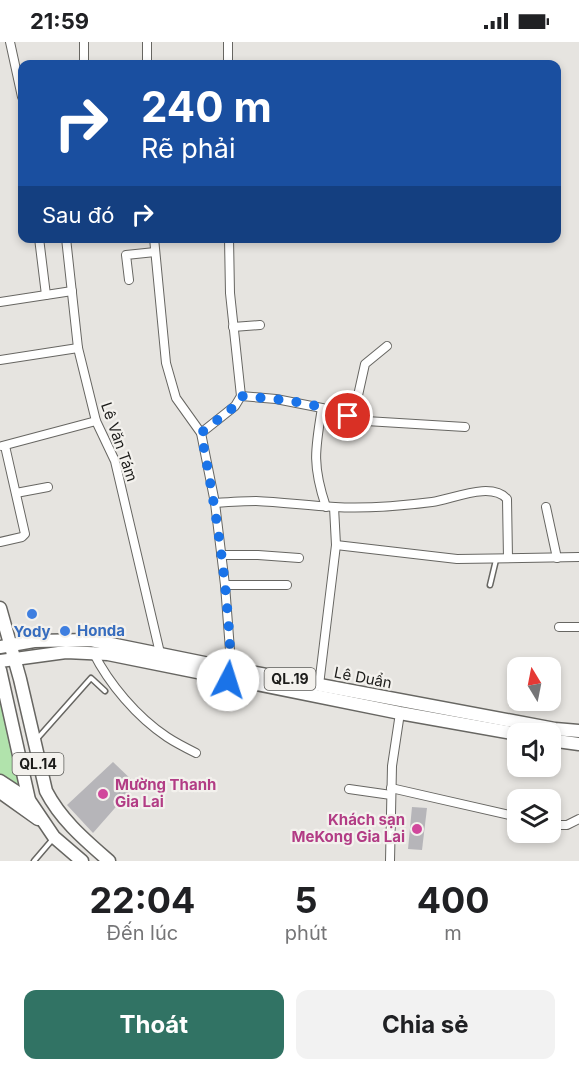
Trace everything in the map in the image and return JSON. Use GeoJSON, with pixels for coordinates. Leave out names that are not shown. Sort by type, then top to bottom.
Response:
{"type":"FeatureCollection","features":[{"type":"Feature","properties":{"kind":"main road","name":"QL.14"},"geometry":{"type":"LineString","coordinates":[[0,608],[5,646],[14,658],[42,779],[52,802],[69,825],[109,861]]}},
{"type":"Feature","properties":{"kind":"main road","name":"Lê Duẩn"},"geometry":{"type":"LineString","coordinates":[[5,646],[34,641],[79,639],[160,653],[229,674],[400,713],[507,732]]}},
{"type":"Feature","properties":{"kind":"main road","name":"Lê Duẩn"},"geometry":{"type":"LineString","coordinates":[[0,661],[66,652],[93,652],[229,674],[319,685],[555,729],[579,731]]}},
{"type":"Feature","properties":{"kind":"main road","name":"QL.14"},"geometry":{"type":"LineString","coordinates":[[0,670],[5,715],[29,800],[54,837],[82,861]]}},
{"type":"Feature","properties":{"kind":"main road"},"geometry":{"type":"LineString","coordinates":[[561,742],[579,744]]}},
{"type":"Feature","properties":{"kind":"main road"},"geometry":{"type":"LineString","coordinates":[[0,781],[29,800]]}},
{"type":"Feature","properties":{"kind":"main road"},"geometry":{"type":"LineString","coordinates":[[0,792],[43,823]]}},
{"type":"Feature","properties":{"kind":"street"},"geometry":{"type":"LineString","coordinates":[[9,42],[18,74]]}},
{"type":"Feature","properties":{"kind":"street"},"geometry":{"type":"LineString","coordinates":[[84,42],[84,60]]}},
{"type":"Feature","properties":{"kind":"street"},"geometry":{"type":"LineString","coordinates":[[147,42],[147,60]]}},
{"type":"Feature","properties":{"kind":"street"},"geometry":{"type":"LineString","coordinates":[[228,42],[228,60]]}},
{"type":"Feature","properties":{"kind":"street"},"geometry":{"type":"LineString","coordinates":[[40,243],[46,295]]}},
{"type":"Feature","properties":{"kind":"street","name":"Lê Văn Tám"},"geometry":{"type":"LineString","coordinates":[[67,243],[78,348],[96,421],[115,461],[160,653]]}},
{"type":"Feature","properties":{"kind":"street"},"geometry":{"type":"LineString","coordinates":[[154,243],[169,377],[176,398],[201,433],[215,503],[225,585],[230,650],[229,674]]}},
{"type":"Feature","properties":{"kind":"street"},"geometry":{"type":"LineString","coordinates":[[201,433],[235,406],[241,396],[233,327],[229,243]]}},
{"type":"Feature","properties":{"kind":"street"},"geometry":{"type":"LineString","coordinates":[[129,280],[126,255],[155,252]]}},
{"type":"Feature","properties":{"kind":"street"},"geometry":{"type":"LineString","coordinates":[[0,302],[72,291]]}},
{"type":"Feature","properties":{"kind":"street"},"geometry":{"type":"LineString","coordinates":[[233,327],[260,325]]}},
{"type":"Feature","properties":{"kind":"street"},"geometry":{"type":"LineString","coordinates":[[353,418],[365,364],[387,346]]}},
{"type":"Feature","properties":{"kind":"street"},"geometry":{"type":"LineString","coordinates":[[0,360],[78,348]]}},
{"type":"Feature","properties":{"kind":"street"},"geometry":{"type":"LineString","coordinates":[[241,396],[276,399],[322,408],[353,418],[465,427]]}},
{"type":"Feature","properties":{"kind":"street"},"geometry":{"type":"LineString","coordinates":[[319,685],[336,545],[330,507],[317,478],[315,465],[315,450],[322,408]]}},
{"type":"Feature","properties":{"kind":"street"},"geometry":{"type":"LineString","coordinates":[[0,542],[22,537],[25,534],[2,446],[96,421]]}},
{"type":"Feature","properties":{"kind":"street"},"geometry":{"type":"LineString","coordinates":[[16,493],[48,487]]}},
{"type":"Feature","properties":{"kind":"street"},"geometry":{"type":"LineString","coordinates":[[215,503],[258,501],[330,507],[426,502],[482,490],[492,491],[507,499],[508,558]]}},
{"type":"Feature","properties":{"kind":"street"},"geometry":{"type":"LineString","coordinates":[[546,507],[557,558]]}},
{"type":"Feature","properties":{"kind":"street"},"geometry":{"type":"LineString","coordinates":[[336,545],[457,559],[579,557]]}},
{"type":"Feature","properties":{"kind":"street"},"geometry":{"type":"LineString","coordinates":[[221,555],[299,558]]}},
{"type":"Feature","properties":{"kind":"street"},"geometry":{"type":"LineString","coordinates":[[225,585],[288,585]]}},
{"type":"Feature","properties":{"kind":"street"},"geometry":{"type":"LineString","coordinates":[[559,627],[579,627]]}},
{"type":"Feature","properties":{"kind":"street"},"geometry":{"type":"LineString","coordinates":[[93,652],[108,678],[145,718],[167,737],[196,753]]}},
{"type":"Feature","properties":{"kind":"street"},"geometry":{"type":"LineString","coordinates":[[390,861],[392,766],[400,713]]}},
{"type":"Feature","properties":{"kind":"street"},"geometry":{"type":"LineString","coordinates":[[349,789],[391,791],[507,815]]}},
{"type":"Feature","properties":{"kind":"street"},"geometry":{"type":"LineString","coordinates":[[561,825],[567,825],[579,819]]}},
{"type":"Feature","properties":{"kind":"lane"},"geometry":{"type":"LineString","coordinates":[[490,585],[496,559]]}},
{"type":"Feature","properties":{"kind":"lane"},"geometry":{"type":"LineString","coordinates":[[34,743],[91,678],[105,691]]}},
{"type":"Feature","properties":{"kind":"lane"},"geometry":{"type":"LineString","coordinates":[[34,861],[54,837]]}},
{"type":"Feature","properties":{"kind":"green space"},"geometry":{"type":"Polygon","coordinates":[[[0,682],[23,788],[0,778],[0,682]]]}},
{"type":"Feature","properties":{"kind":"building","name":"Mường Thanh Gia Lai"},"geometry":{"type":"Polygon","coordinates":[[[113,762],[136,784],[93,833],[67,805],[113,762]]]}},
{"type":"Feature","properties":{"kind":"building","name":"Khách sạn MeKong Gia Lai"},"geometry":{"type":"Polygon","coordinates":[[[412,807],[427,808],[422,850],[408,849],[412,807]]]}},
{"type":"Feature","properties":{"kind":"place","name":"Yody"},"geometry":{"type":"Point","coordinates":[32,614]}},
{"type":"Feature","properties":{"kind":"place","name":"Honda"},"geometry":{"type":"Point","coordinates":[65,631]}},
{"type":"Feature","properties":{"kind":"place","name":"Mường Thanh Gia Lai"},"geometry":{"type":"Point","coordinates":[103,794]}},
{"type":"Feature","properties":{"kind":"place","name":"Khách sạn MeKong Gia Lai"},"geometry":{"type":"Point","coordinates":[417,829]}},
{"type":"Feature","properties":{"kind":"route"},"geometry":{"type":"LineString","coordinates":[[228,680],[230,650],[225,585],[215,503],[201,433],[235,406],[241,396],[276,399],[322,408],[348,416]]}}]}
